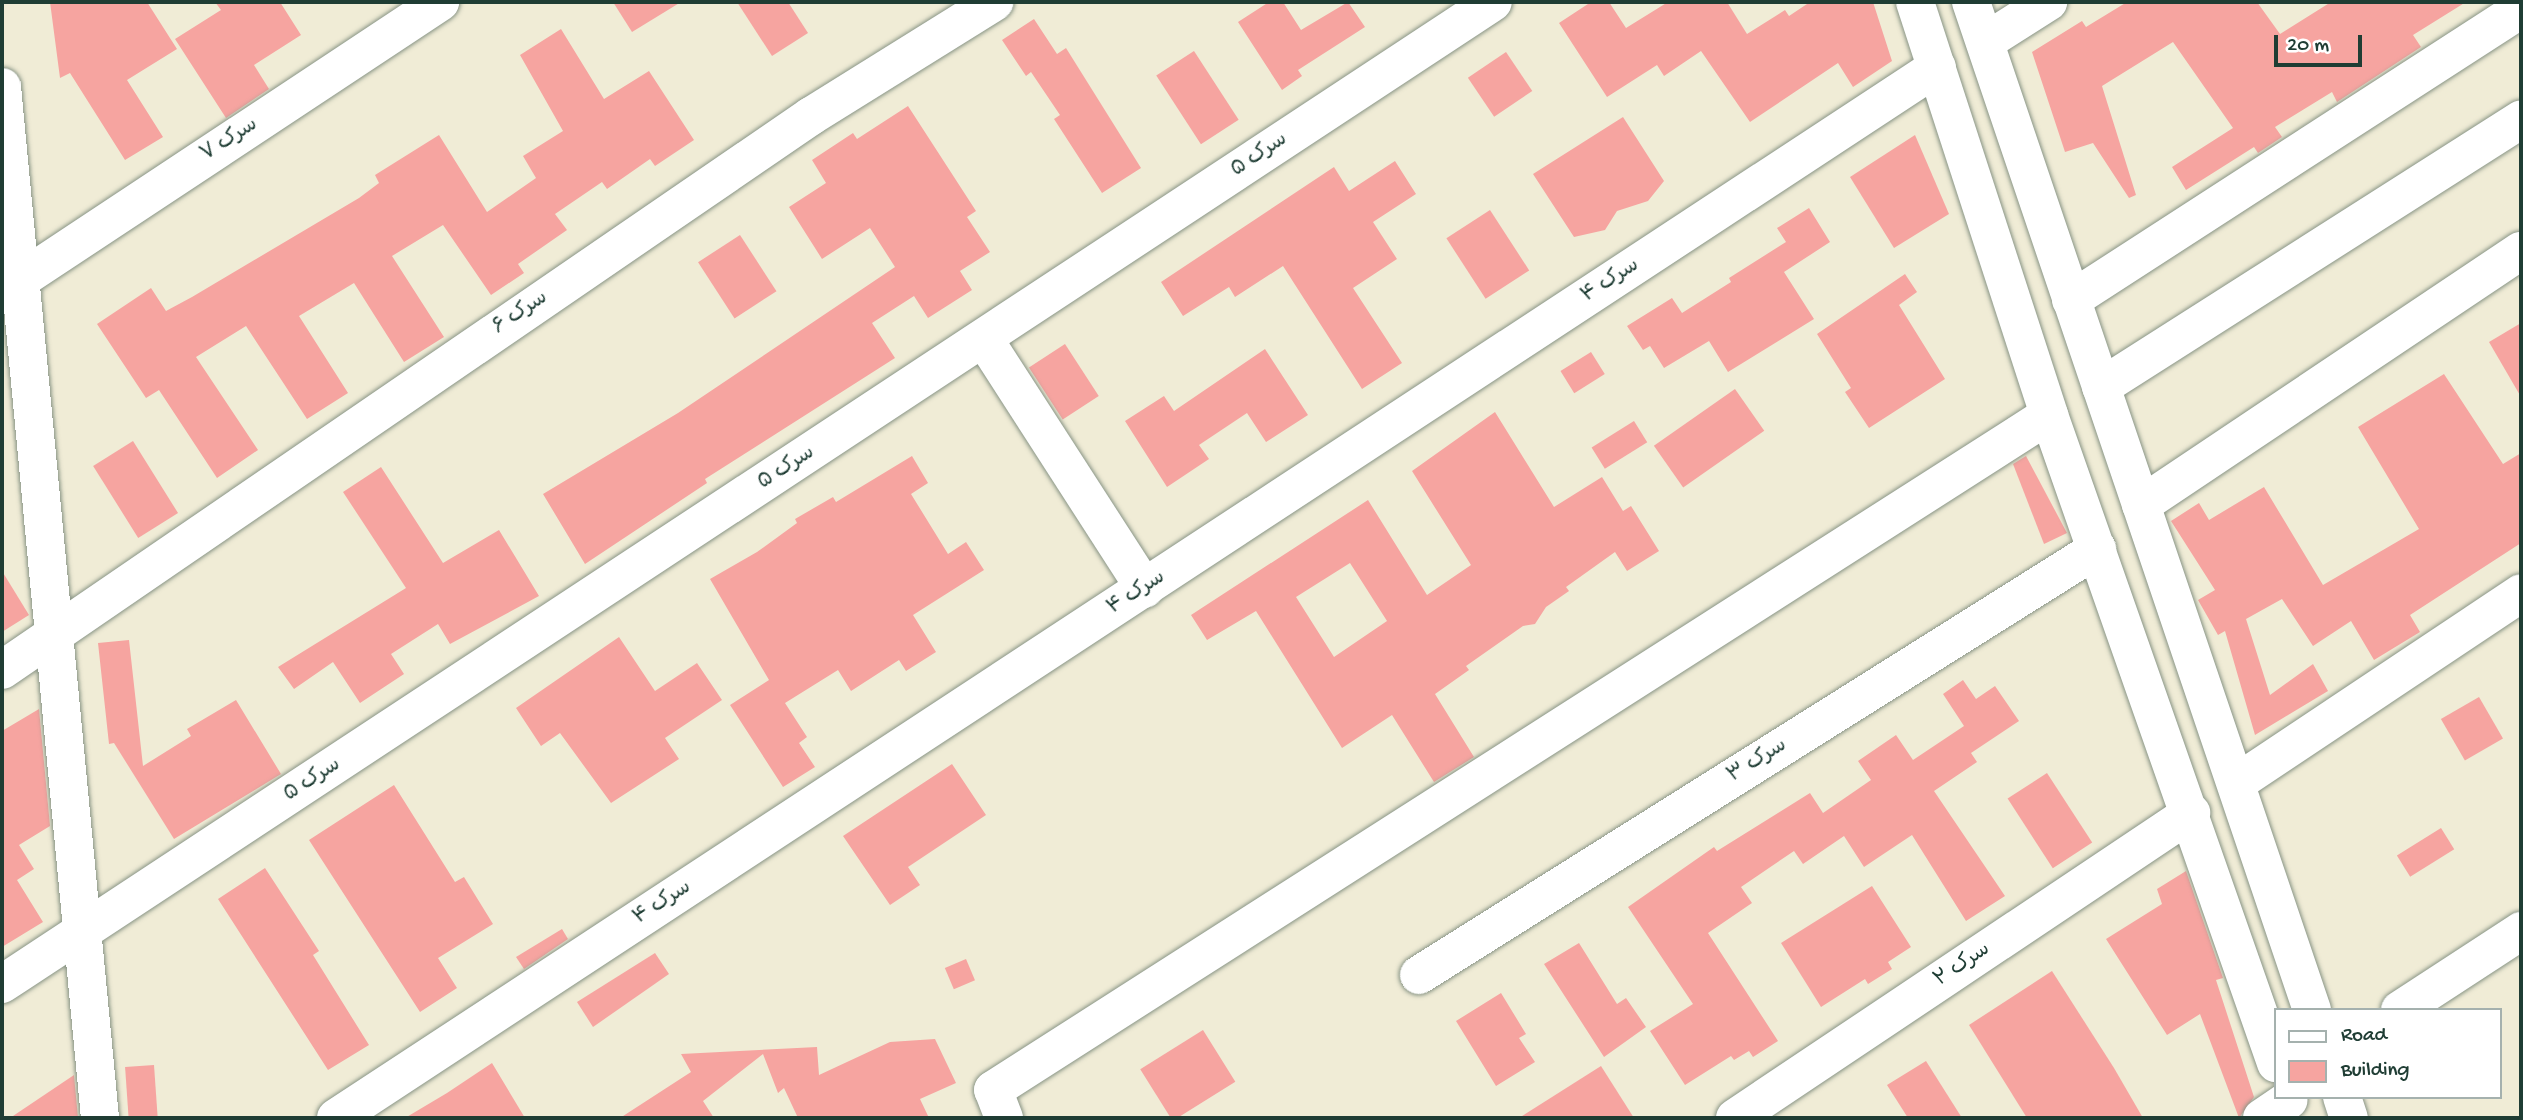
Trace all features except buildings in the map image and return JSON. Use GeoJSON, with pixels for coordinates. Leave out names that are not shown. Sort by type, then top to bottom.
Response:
{"type":"FeatureCollection","features":[{"type":"Feature","properties":{"kind":"street","name":"سرک ۷"},"geometry":{"type":"LineString","coordinates":[[20,280],[440,2]]}},
{"type":"Feature","properties":{"kind":"street","name":"سرک ۶"},"geometry":{"type":"LineString","coordinates":[[2,670],[811,116],[994,2]]}},
{"type":"Feature","properties":{"kind":"street","name":"سرک ۵"},"geometry":{"type":"LineString","coordinates":[[2,984],[984,340],[1493,2]]}},
{"type":"Feature","properties":{"kind":"street"},"geometry":{"type":"LineString","coordinates":[[1915,2],[2049,415],[2191,813],[2274,1057]]}},
{"type":"Feature","properties":{"kind":"street"},"geometry":{"type":"LineString","coordinates":[[1972,2],[2071,300],[2238,782],[2311,1008]]}},
{"type":"Feature","properties":{"kind":"street"},"geometry":{"type":"LineString","coordinates":[[1985,42],[2048,2]]}},
{"type":"Feature","properties":{"kind":"street"},"geometry":{"type":"LineString","coordinates":[[2071,300],[2521,9]]}},
{"type":"Feature","properties":{"kind":"street","name":"سرک ۴"},"geometry":{"type":"LineString","coordinates":[[336,1118],[1937,67]]}},
{"type":"Feature","properties":{"kind":"street"},"geometry":{"type":"LineString","coordinates":[[2,87],[20,280],[14,356],[53,634],[79,933],[100,1118]]}},
{"type":"Feature","properties":{"kind":"street"},"geometry":{"type":"LineString","coordinates":[[2101,387],[2521,118]]}},
{"type":"Feature","properties":{"kind":"street"},"geometry":{"type":"LineString","coordinates":[[2141,505],[2521,251]]}},
{"type":"Feature","properties":{"kind":"street"},"geometry":{"type":"LineString","coordinates":[[984,340],[1145,589]]}},
{"type":"Feature","properties":{"kind":"street"},"geometry":{"type":"LineString","coordinates":[[1004,1118],[993,1090],[2049,415]]}},
{"type":"Feature","properties":{"kind":"street","name":"سرک ۳"},"geometry":{"type":"LineString","coordinates":[[1419,975],[2096,549]]}},
{"type":"Feature","properties":{"kind":"street"},"geometry":{"type":"LineString","coordinates":[[2238,782],[2521,593]]}},
{"type":"Feature","properties":{"kind":"street","name":"سرک ۲"},"geometry":{"type":"LineString","coordinates":[[1735,1118],[2191,813]]}},
{"type":"Feature","properties":{"kind":"street"},"geometry":{"type":"LineString","coordinates":[[2403,1008],[2521,931]]}},
{"type":"Feature","properties":{"kind":"street"},"geometry":{"type":"LineString","coordinates":[[2343,1099],[2349,1118]]}}]}
